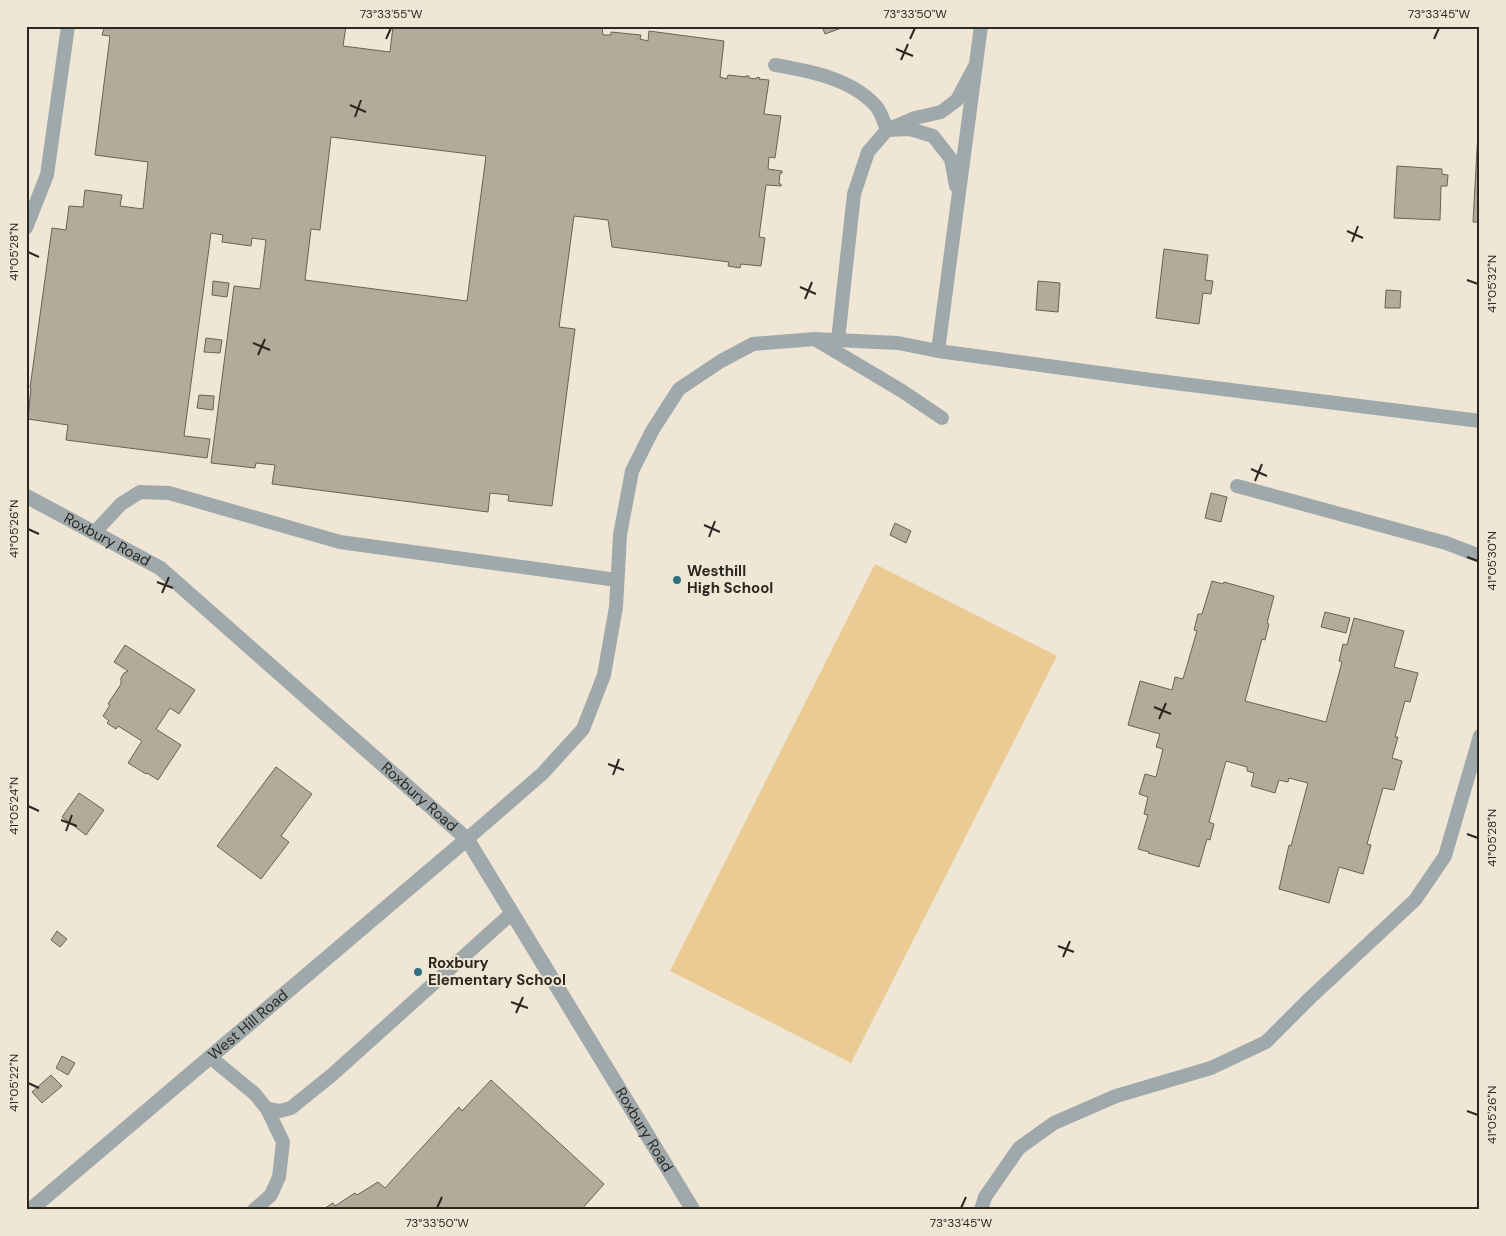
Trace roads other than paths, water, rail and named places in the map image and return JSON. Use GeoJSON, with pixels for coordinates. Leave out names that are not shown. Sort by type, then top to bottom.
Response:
{"type":"FeatureCollection","features":[{"type":"Feature","properties":{"kind":"street","name":"Roxbury Road"},"geometry":{"type":"LineString","coordinates":[[26,496],[160,568],[467,839],[692,1210]]}},
{"type":"Feature","properties":{"kind":"street","name":"West Hill Road"},"geometry":{"type":"LineString","coordinates":[[30,1210],[467,839]]}},
{"type":"Feature","properties":{"kind":"lane"},"geometry":{"type":"LineString","coordinates":[[26,228],[47,175],[68,26]]}},
{"type":"Feature","properties":{"kind":"lane"},"geometry":{"type":"LineString","coordinates":[[938,351],[981,26]]}},
{"type":"Feature","properties":{"kind":"lane"},"geometry":{"type":"LineString","coordinates":[[838,340],[854,194],[868,152],[887,130],[915,118],[941,112],[957,100],[976,64]]}},
{"type":"Feature","properties":{"kind":"lane"},"geometry":{"type":"LineString","coordinates":[[775,65],[819,73],[858,90],[876,106],[887,130]]}},
{"type":"Feature","properties":{"kind":"lane"},"geometry":{"type":"LineString","coordinates":[[887,130],[910,129],[934,136],[951,159],[958,199]]}},
{"type":"Feature","properties":{"kind":"lane"},"geometry":{"type":"LineString","coordinates":[[815,339],[902,391],[942,418]]}},
{"type":"Feature","properties":{"kind":"lane"},"geometry":{"type":"LineString","coordinates":[[467,839],[542,774],[582,729],[604,675],[616,607],[620,535],[632,471],[652,430],[680,389],[721,361],[753,344],[815,339],[898,343],[938,351],[1142,379],[1480,421]]}},
{"type":"Feature","properties":{"kind":"lane"},"geometry":{"type":"LineString","coordinates":[[1237,486],[1446,544],[1480,556]]}},
{"type":"Feature","properties":{"kind":"lane"},"geometry":{"type":"LineString","coordinates":[[94,533],[121,504],[140,492],[169,493],[340,542],[617,580]]}},
{"type":"Feature","properties":{"kind":"lane"},"geometry":{"type":"LineString","coordinates":[[980,1210],[985,1196],[1019,1148],[1054,1123],[1116,1096],[1211,1068],[1266,1042],[1308,999],[1415,900],[1445,856],[1480,736]]}},
{"type":"Feature","properties":{"kind":"lane"},"geometry":{"type":"LineString","coordinates":[[267,1110],[280,1111],[292,1108],[320,1086],[512,913]]}},
{"type":"Feature","properties":{"kind":"lane"},"geometry":{"type":"LineString","coordinates":[[210,1056],[255,1094],[267,1110],[282,1142],[279,1177],[271,1195],[254,1210]]}},
{"type":"Feature","properties":{"kind":"place","name":"Westhill High School"},"geometry":{"type":"Point","coordinates":[677,580]}},
{"type":"Feature","properties":{"kind":"place","name":"Roxbury Elementary School"},"geometry":{"type":"Point","coordinates":[418,972]}}]}
